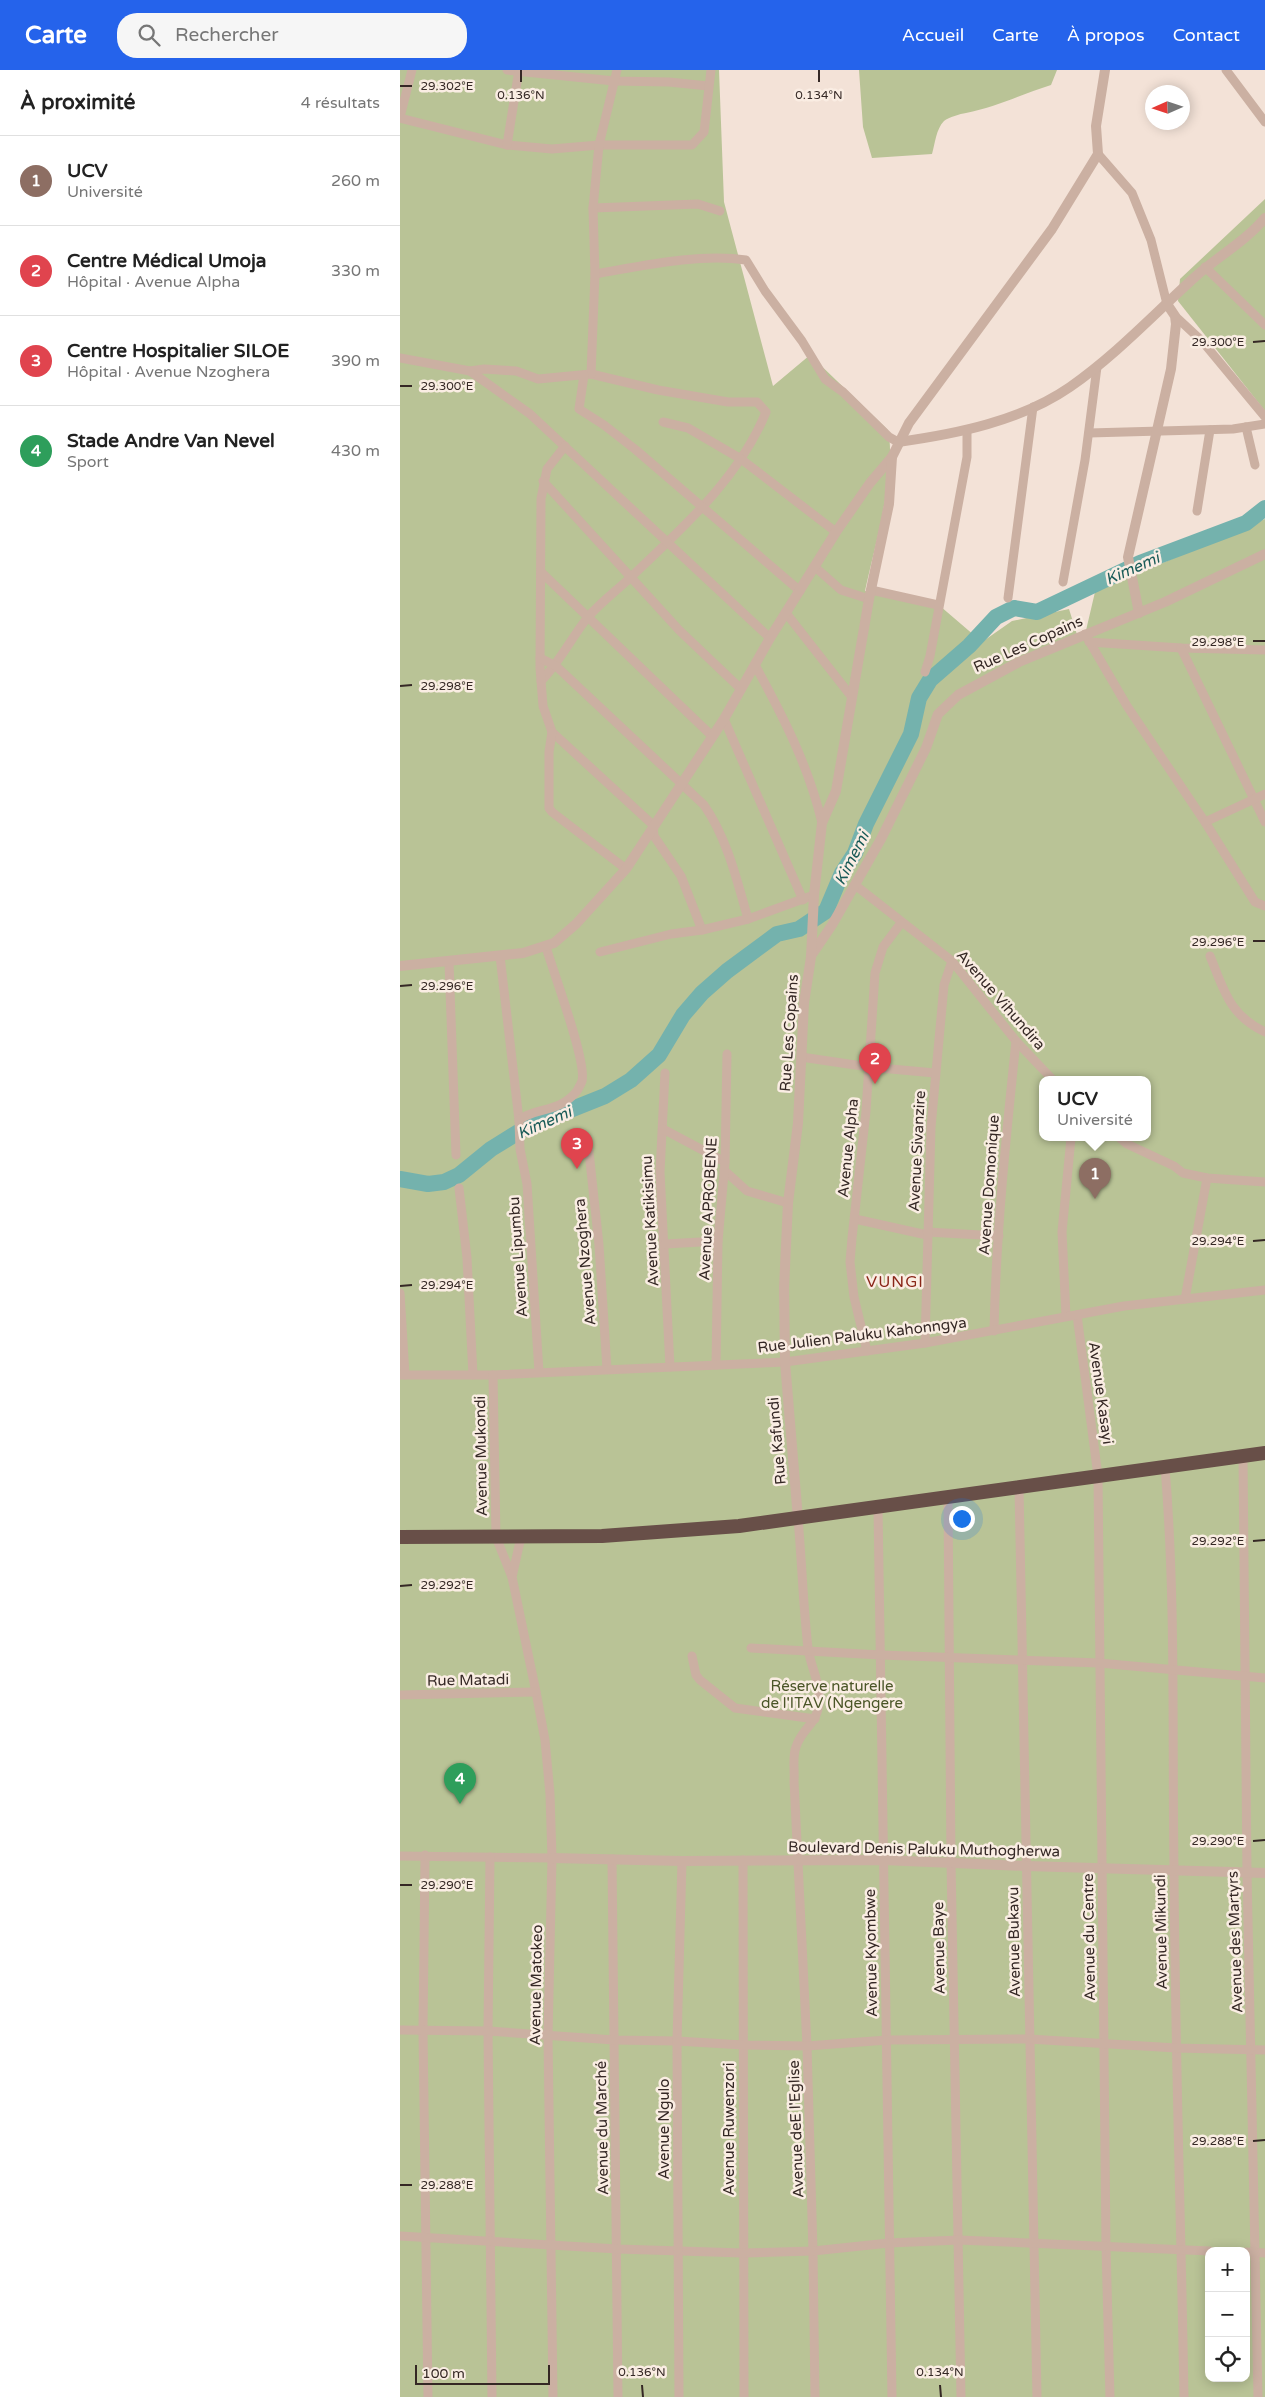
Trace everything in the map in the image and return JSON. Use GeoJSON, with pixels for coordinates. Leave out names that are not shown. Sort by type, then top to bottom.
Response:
{"type":"FeatureCollection","features":[{"type":"Feature","properties":{"kind":"highway"},"geometry":{"type":"LineString","coordinates":[[400,1537],[521,1537],[640,1534],[878,1508],[1265,1453]]}},
{"type":"Feature","properties":{"kind":"street"},"geometry":{"type":"LineString","coordinates":[[412,70],[400,117],[507,145],[552,148],[599,145],[692,145],[704,132],[711,70]]}},
{"type":"Feature","properties":{"kind":"street"},"geometry":{"type":"LineString","coordinates":[[507,70],[614,81],[669,82],[708,86]]}},
{"type":"Feature","properties":{"kind":"street"},"geometry":{"type":"LineString","coordinates":[[617,70],[599,145],[593,208],[595,274],[588,374],[579,409],[630,445],[800,591]]}},
{"type":"Feature","properties":{"kind":"street"},"geometry":{"type":"LineString","coordinates":[[811,957],[814,895],[822,823],[836,791],[851,696],[889,504],[892,457],[909,423],[1052,229],[1098,154],[1096,126],[1105,70]]}},
{"type":"Feature","properties":{"kind":"street"},"geometry":{"type":"LineString","coordinates":[[1226,70],[1265,122]]}},
{"type":"Feature","properties":{"kind":"street"},"geometry":{"type":"LineString","coordinates":[[507,145],[519,71]]}},
{"type":"Feature","properties":{"kind":"street"},"geometry":{"type":"LineString","coordinates":[[1098,154],[1132,193],[1151,240],[1166,304],[1175,316],[1202,341],[1265,417]]}},
{"type":"Feature","properties":{"kind":"street"},"geometry":{"type":"LineString","coordinates":[[593,208],[698,204],[720,211]]}},
{"type":"Feature","properties":{"kind":"street"},"geometry":{"type":"LineString","coordinates":[[595,274],[682,262],[732,258],[746,260],[765,291],[802,340],[825,379],[843,392],[889,437],[898,442],[945,436],[967,430],[1033,407],[1069,388],[1097,367],[1205,267],[1264,221]]}},
{"type":"Feature","properties":{"kind":"street"},"geometry":{"type":"LineString","coordinates":[[1205,267],[1265,325]]}},
{"type":"Feature","properties":{"kind":"street"},"geometry":{"type":"LineString","coordinates":[[1139,613],[1128,557],[1171,369],[1176,335],[1175,316]]}},
{"type":"Feature","properties":{"kind":"street"},"geometry":{"type":"LineString","coordinates":[[400,358],[470,370],[516,371],[538,378],[588,374],[667,392],[728,402],[757,402],[766,412],[757,434],[741,459],[702,508],[588,617],[556,666],[541,682]]}},
{"type":"Feature","properties":{"kind":"street"},"geometry":{"type":"LineString","coordinates":[[1064,582],[1089,433],[1097,367]]}},
{"type":"Feature","properties":{"kind":"street"},"geometry":{"type":"LineString","coordinates":[[470,370],[530,414],[770,638]]}},
{"type":"Feature","properties":{"kind":"street"},"geometry":{"type":"LineString","coordinates":[[1008,598],[1033,407]]}},
{"type":"Feature","properties":{"kind":"street"},"geometry":{"type":"LineString","coordinates":[[663,422],[688,428],[741,459],[836,532]]}},
{"type":"Feature","properties":{"kind":"street"},"geometry":{"type":"LineString","coordinates":[[1089,433],[1210,430],[1265,424]]}},
{"type":"Feature","properties":{"kind":"street"},"geometry":{"type":"LineString","coordinates":[[1246,427],[1255,465]]}},
{"type":"Feature","properties":{"kind":"street"},"geometry":{"type":"LineString","coordinates":[[925,672],[967,457],[967,430]]}},
{"type":"Feature","properties":{"kind":"street"},"geometry":{"type":"LineString","coordinates":[[1197,511],[1210,430]]}},
{"type":"Feature","properties":{"kind":"street"},"geometry":{"type":"LineString","coordinates":[[565,446],[548,469],[543,481],[540,658],[543,706],[552,732],[549,752],[549,808],[626,869]]}},
{"type":"Feature","properties":{"kind":"street"},"geometry":{"type":"LineString","coordinates":[[400,966],[500,956],[546,947],[564,936],[576,924],[626,869],[724,719],[770,638],[836,532],[870,483],[892,457]]}},
{"type":"Feature","properties":{"kind":"street"},"geometry":{"type":"LineString","coordinates":[[543,481],[569,512],[631,576],[679,630],[741,689]]}},
{"type":"Feature","properties":{"kind":"street","name":"Rue Les Copains"},"geometry":{"type":"LineString","coordinates":[[785,1362],[784,1288],[788,1203],[798,1123],[804,1003],[811,957],[832,926],[855,885],[926,748],[938,714],[958,695],[1019,662],[1087,638],[1265,554]]}},
{"type":"Feature","properties":{"kind":"street"},"geometry":{"type":"LineString","coordinates":[[815,567],[841,590],[938,605]]}},
{"type":"Feature","properties":{"kind":"street"},"geometry":{"type":"LineString","coordinates":[[541,572],[712,736]]}},
{"type":"Feature","properties":{"kind":"street"},"geometry":{"type":"LineString","coordinates":[[786,613],[851,696]]}},
{"type":"Feature","properties":{"kind":"street"},"geometry":{"type":"LineString","coordinates":[[1087,638],[1181,648],[1265,650]]}},
{"type":"Feature","properties":{"kind":"street"},"geometry":{"type":"LineString","coordinates":[[1087,638],[1127,706],[1205,822],[1255,902],[1265,906]]}},
{"type":"Feature","properties":{"kind":"street"},"geometry":{"type":"LineString","coordinates":[[1181,648],[1265,822]]}},
{"type":"Feature","properties":{"kind":"street"},"geometry":{"type":"LineString","coordinates":[[540,658],[556,666],[682,782],[704,805],[715,822],[736,876],[748,919]]}},
{"type":"Feature","properties":{"kind":"street"},"geometry":{"type":"LineString","coordinates":[[755,665],[781,713],[806,768],[822,823]]}},
{"type":"Feature","properties":{"kind":"street"},"geometry":{"type":"LineString","coordinates":[[724,719],[803,900]]}},
{"type":"Feature","properties":{"kind":"street"},"geometry":{"type":"LineString","coordinates":[[552,732],[653,825],[654,836],[681,876],[702,930]]}},
{"type":"Feature","properties":{"kind":"street"},"geometry":{"type":"LineString","coordinates":[[1205,822],[1265,794]]}},
{"type":"Feature","properties":{"kind":"street","name":"Avenue Vihundira"},"geometry":{"type":"LineString","coordinates":[[855,885],[952,962],[1016,1041],[1049,1076]]}},
{"type":"Feature","properties":{"kind":"street"},"geometry":{"type":"LineString","coordinates":[[600,952],[672,934],[702,930],[748,919],[814,895]]}},
{"type":"Feature","properties":{"kind":"street","name":"Avenue Alpha"},"geometry":{"type":"LineString","coordinates":[[866,1351],[854,1297],[850,1262],[869,1067],[875,973],[884,947],[902,924]]}},
{"type":"Feature","properties":{"kind":"street"},"geometry":{"type":"LineString","coordinates":[[519,1120],[528,1113],[555,1109],[576,1092],[582,1081],[582,1070],[572,1030],[546,947]]}},
{"type":"Feature","properties":{"kind":"street","name":"Avenue Lipumbu"},"geometry":{"type":"LineString","coordinates":[[500,956],[519,1120],[520,1149],[527,1184],[539,1372]]}},
{"type":"Feature","properties":{"kind":"street"},"geometry":{"type":"LineString","coordinates":[[1210,956],[1234,1011],[1265,1032]]}},
{"type":"Feature","properties":{"kind":"street"},"geometry":{"type":"LineString","coordinates":[[449,962],[456,1155]]}},
{"type":"Feature","properties":{"kind":"street","name":"Avenue Sivanzire"},"geometry":{"type":"LineString","coordinates":[[925,1343],[927,1234],[935,1073],[944,985],[952,962]]}},
{"type":"Feature","properties":{"kind":"street","name":"Avenue Domonique"},"geometry":{"type":"LineString","coordinates":[[994,1331],[999,1236],[1016,1041]]}},
{"type":"Feature","properties":{"kind":"street","name":"Avenue APROBENE"},"geometry":{"type":"LineString","coordinates":[[716,1365],[718,1241],[724,1166],[727,1054]]}},
{"type":"Feature","properties":{"kind":"street"},"geometry":{"type":"LineString","coordinates":[[801,1057],[869,1067],[935,1073]]}},
{"type":"Feature","properties":{"kind":"street","name":"Avenue Katikisimu"},"geometry":{"type":"LineString","coordinates":[[665,1073],[660,1172],[670,1367]]}},
{"type":"Feature","properties":{"kind":"street"},"geometry":{"type":"LineString","coordinates":[[663,1129],[724,1166],[747,1191],[788,1203]]}},
{"type":"Feature","properties":{"kind":"street"},"geometry":{"type":"LineString","coordinates":[[1066,1316],[1062,1232],[1071,1141]]}},
{"type":"Feature","properties":{"kind":"street"},"geometry":{"type":"LineString","coordinates":[[1124,1141],[1174,1166],[1183,1173],[1207,1178],[1265,1182]]}},
{"type":"Feature","properties":{"kind":"street","name":"Avenue Nzoghera"},"geometry":{"type":"LineString","coordinates":[[588,1152],[598,1236],[607,1369]]}},
{"type":"Feature","properties":{"kind":"street"},"geometry":{"type":"LineString","coordinates":[[1185,1299],[1207,1178]]}},
{"type":"Feature","properties":{"kind":"street"},"geometry":{"type":"LineString","coordinates":[[460,1188],[468,1258],[472,1375]]}},
{"type":"Feature","properties":{"kind":"street"},"geometry":{"type":"LineString","coordinates":[[854,1219],[927,1234],[999,1236]]}},
{"type":"Feature","properties":{"kind":"street"},"geometry":{"type":"LineString","coordinates":[[665,1244],[718,1241]]}},
{"type":"Feature","properties":{"kind":"street","name":"Rue Julien Paluku Kahonngya"},"geometry":{"type":"LineString","coordinates":[[403,1375],[493,1375],[785,1362],[925,1343],[1066,1316],[1265,1290]]}},
{"type":"Feature","properties":{"kind":"street"},"geometry":{"type":"LineString","coordinates":[[400,1293],[403,1375]]}},
{"type":"Feature","properties":{"kind":"street","name":"Avenue Kasayi"},"geometry":{"type":"LineString","coordinates":[[1077,1315],[1098,1476]]}},
{"type":"Feature","properties":{"kind":"street","name":"Rue Kafundi"},"geometry":{"type":"LineString","coordinates":[[785,1362],[798,1518]]}},
{"type":"Feature","properties":{"kind":"street","name":"Avenue Mukondi"},"geometry":{"type":"LineString","coordinates":[[493,1375],[496,1537]]}},
{"type":"Feature","properties":{"kind":"street","name":"Avenue des Martyrs"},"geometry":{"type":"LineString","coordinates":[[1243,1457],[1247,1872],[1252,2050],[1250,2252],[1258,2397]]}},
{"type":"Feature","properties":{"kind":"street","name":"Avenue Mikundi"},"geometry":{"type":"LineString","coordinates":[[1165,1467],[1171,1539],[1176,2048],[1184,2397]]}},
{"type":"Feature","properties":{"kind":"street","name":"Avenue du Centre"},"geometry":{"type":"LineString","coordinates":[[1098,1476],[1106,2247],[1110,2397]]}},
{"type":"Feature","properties":{"kind":"street","name":"Avenue Bukavu"},"geometry":{"type":"LineString","coordinates":[[1018,1487],[1024,1661],[1029,2039],[1037,2397]]}},
{"type":"Feature","properties":{"kind":"street","name":"Avenue Baye"},"geometry":{"type":"LineString","coordinates":[[948,1498],[951,1862],[961,2397]]}},
{"type":"Feature","properties":{"kind":"street","name":"Avenue Kyombwe"},"geometry":{"type":"LineString","coordinates":[[878,1508],[892,2397]]}},
{"type":"Feature","properties":{"kind":"street"},"geometry":{"type":"LineString","coordinates":[[692,1656],[696,1674],[700,1680],[735,1708],[815,1718],[820,1698],[818,1679],[808,1651],[798,1518]]}},
{"type":"Feature","properties":{"kind":"street"},"geometry":{"type":"LineString","coordinates":[[496,1537],[512,1577]]}},
{"type":"Feature","properties":{"kind":"street"},"geometry":{"type":"LineString","coordinates":[[512,1577],[521,1537]]}},
{"type":"Feature","properties":{"kind":"street","name":"Avenue Matokeo"},"geometry":{"type":"LineString","coordinates":[[512,1577],[544,1740],[552,1858],[548,2036],[553,2397]]}},
{"type":"Feature","properties":{"kind":"street"},"geometry":{"type":"LineString","coordinates":[[752,1648],[1099,1663],[1265,1678]]}},
{"type":"Feature","properties":{"kind":"street","name":"Rue Matadi"},"geometry":{"type":"LineString","coordinates":[[400,1695],[536,1692]]}},
{"type":"Feature","properties":{"kind":"street","name":"Avenue deE l'Eglise"},"geometry":{"type":"LineString","coordinates":[[815,1718],[810,1728],[801,1735],[795,1748],[797,1860],[807,2046],[814,2251],[815,2397]]}},
{"type":"Feature","properties":{"kind":"street"},"geometry":{"type":"LineString","coordinates":[[425,1855],[423,2030],[428,2397]]}},
{"type":"Feature","properties":{"kind":"street"},"geometry":{"type":"LineString","coordinates":[[400,1856],[552,1858]]}},
{"type":"Feature","properties":{"kind":"street"},"geometry":{"type":"LineString","coordinates":[[490,1857],[488,2031],[492,2397]]}},
{"type":"Feature","properties":{"kind":"street","name":"Boulevard Denis Paluku Muthogherwa"},"geometry":{"type":"LineString","coordinates":[[552,1858],[682,1861],[883,1860],[1265,1873]]}},
{"type":"Feature","properties":{"kind":"street","name":"Avenue du Marché"},"geometry":{"type":"LineString","coordinates":[[612,1859],[618,2249],[618,2397]]}},
{"type":"Feature","properties":{"kind":"street","name":"Avenue Ruwenzori"},"geometry":{"type":"LineString","coordinates":[[743,1860],[744,2397]]}},
{"type":"Feature","properties":{"kind":"street","name":"Avenue Ngulo"},"geometry":{"type":"LineString","coordinates":[[679,2397],[677,2041],[682,1861]]}},
{"type":"Feature","properties":{"kind":"street"},"geometry":{"type":"LineString","coordinates":[[400,2030],[488,2031],[614,2040],[742,2045],[807,2046],[887,2040],[1029,2039],[1176,2048],[1265,2050]]}},
{"type":"Feature","properties":{"kind":"street"},"geometry":{"type":"LineString","coordinates":[[400,2236],[678,2252],[814,2251],[889,2243],[958,2240],[1205,2251]]}},
{"type":"Feature","properties":{"kind":"street"},"geometry":{"type":"LineString","coordinates":[[1250,2252],[1265,2253]]}},
{"type":"Feature","properties":{"kind":"green space","name":"Réserve naturelle de l'ITAV (Ngengere"},"geometry":{"type":"Polygon","coordinates":[[[400,70],[719,70],[724,202],[773,386],[810,355],[888,430],[890,447],[887,488],[865,591],[940,606],[982,642],[1012,621],[1069,609],[1079,641],[1084,639],[1095,592],[1265,519],[1265,2397],[400,2397],[400,70]]]}},
{"type":"Feature","properties":{"kind":"green space"},"geometry":{"type":"Polygon","coordinates":[[[859,70],[1057,70],[1051,85],[944,121],[939,128],[932,154],[872,158],[863,127],[859,70]]]}},
{"type":"Feature","properties":{"kind":"green space"},"geometry":{"type":"Polygon","coordinates":[[[1265,199],[1265,411],[1178,301],[1180,279],[1265,199]]]}},
{"type":"Feature","properties":{"kind":"waterway","name":"Kimemi"},"geometry":{"type":"LineString","coordinates":[[400,1179],[428,1184],[444,1182],[459,1175],[491,1149],[525,1128],[605,1096],[631,1080],[659,1055],[683,1015],[702,993],[727,971],[777,934],[799,929],[826,911],[842,873],[855,853],[866,824],[911,734],[919,698],[930,680],[969,646],[996,617],[1014,608],[1037,612],[1140,563],[1246,523],[1265,508]]}},
{"type":"Feature","properties":{"kind":"place","name":"Centre Médical Umoja"},"geometry":{"type":"Point","coordinates":[875,1084]}},
{"type":"Feature","properties":{"kind":"place","name":"Centre Hospitalier SILOE"},"geometry":{"type":"Point","coordinates":[577,1169]}},
{"type":"Feature","properties":{"kind":"place","name":"UCV"},"geometry":{"type":"Point","coordinates":[1095,1199]}},
{"type":"Feature","properties":{"kind":"place","name":"Stade Andre Van Nevel"},"geometry":{"type":"Point","coordinates":[460,1804]}},
{"type":"Feature","properties":{"kind":"district","name":"VUNGI"},"geometry":{"type":"Point","coordinates":[895,1281]}}]}
